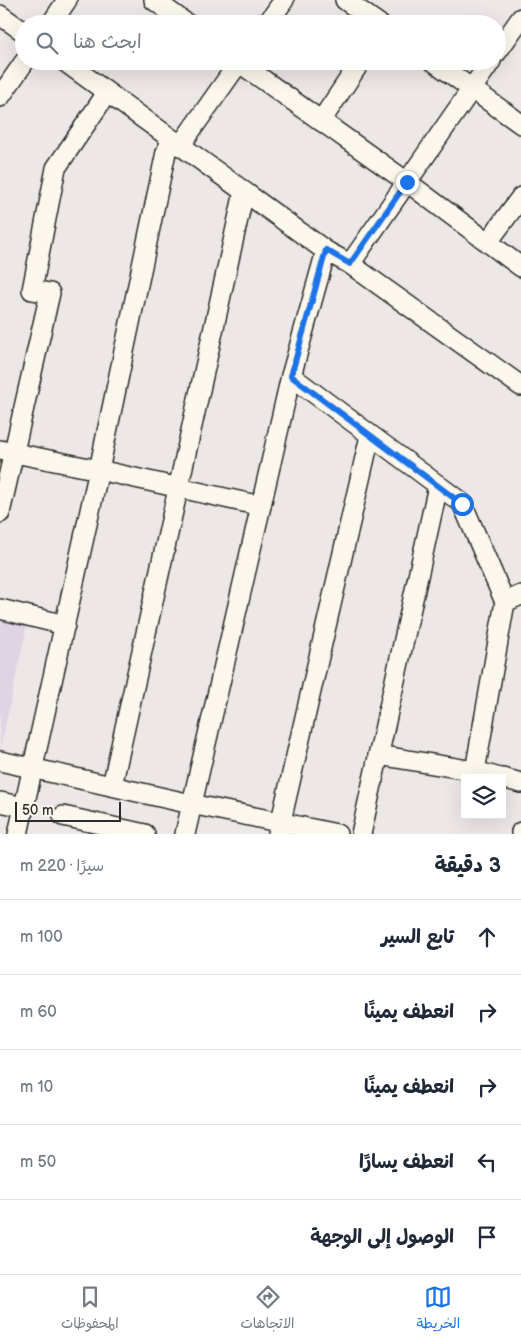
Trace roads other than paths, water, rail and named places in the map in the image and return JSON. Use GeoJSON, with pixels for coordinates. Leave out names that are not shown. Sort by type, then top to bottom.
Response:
{"type":"FeatureCollection","features":[{"type":"Feature","properties":{"kind":"street"},"geometry":{"type":"LineString","coordinates":[[57,15],[67,0]]}},
{"type":"Feature","properties":{"kind":"street"},"geometry":{"type":"LineString","coordinates":[[273,15],[284,0]]}},
{"type":"Feature","properties":{"kind":"street"},"geometry":{"type":"LineString","coordinates":[[345,0],[366,15]]}},
{"type":"Feature","properties":{"kind":"street"},"geometry":{"type":"LineString","coordinates":[[166,4],[178,15]]}},
{"type":"Feature","properties":{"kind":"street"},"geometry":{"type":"LineString","coordinates":[[0,15],[15,26]]}},
{"type":"Feature","properties":{"kind":"street"},"geometry":{"type":"LineString","coordinates":[[506,39],[521,18]]}},
{"type":"Feature","properties":{"kind":"street"},"geometry":{"type":"LineString","coordinates":[[0,97],[19,70]]}},
{"type":"Feature","properties":{"kind":"street"},"geometry":{"type":"LineString","coordinates":[[76,70],[326,250],[350,264],[518,379]]}},
{"type":"Feature","properties":{"kind":"street"},"geometry":{"type":"LineString","coordinates":[[18,834],[100,470],[166,152],[176,143],[233,70]]}},
{"type":"Feature","properties":{"kind":"street"},"geometry":{"type":"LineString","coordinates":[[250,70],[521,266]]}},
{"type":"Feature","properties":{"kind":"street"},"geometry":{"type":"LineString","coordinates":[[321,121],[355,70]]}},
{"type":"Feature","properties":{"kind":"street"},"geometry":{"type":"LineString","coordinates":[[446,70],[521,124]]}},
{"type":"Feature","properties":{"kind":"street"},"geometry":{"type":"LineString","coordinates":[[350,264],[485,70]]}},
{"type":"Feature","properties":{"kind":"street"},"geometry":{"type":"LineString","coordinates":[[0,513],[7,452],[50,293],[32,290],[56,168],[107,93]]}},
{"type":"Feature","properties":{"kind":"street"},"geometry":{"type":"LineString","coordinates":[[112,786],[244,192]]}},
{"type":"Feature","properties":{"kind":"street"},"geometry":{"type":"LineString","coordinates":[[488,242],[521,197]]}},
{"type":"Feature","properties":{"kind":"street"},"geometry":{"type":"LineString","coordinates":[[185,834],[291,376],[326,250]]}},
{"type":"Feature","properties":{"kind":"street"},"geometry":{"type":"LineString","coordinates":[[291,376],[462,504],[513,599],[475,771]]}},
{"type":"Feature","properties":{"kind":"street"},"geometry":{"type":"LineString","coordinates":[[280,828],[370,436]]}},
{"type":"Feature","properties":{"kind":"street"},"geometry":{"type":"LineString","coordinates":[[7,452],[100,470],[261,506]]}},
{"type":"Feature","properties":{"kind":"street"},"geometry":{"type":"LineString","coordinates":[[360,834],[438,486]]}},
{"type":"Feature","properties":{"kind":"street"},"geometry":{"type":"LineString","coordinates":[[0,609],[65,625]]}},
{"type":"Feature","properties":{"kind":"street"},"geometry":{"type":"LineString","coordinates":[[378,755],[486,774]]}},
{"type":"Feature","properties":{"kind":"street"},"geometry":{"type":"LineString","coordinates":[[0,761],[192,804],[280,828],[337,834]]}},
{"type":"Feature","properties":{"kind":"street"},"geometry":{"type":"LineString","coordinates":[[506,780],[521,784]]}},
{"type":"Feature","properties":{"kind":"street"},"geometry":{"type":"LineString","coordinates":[[0,802],[24,807]]}},
{"type":"Feature","properties":{"kind":"street"},"geometry":{"type":"LineString","coordinates":[[63,816],[103,830],[145,834]]}}]}
